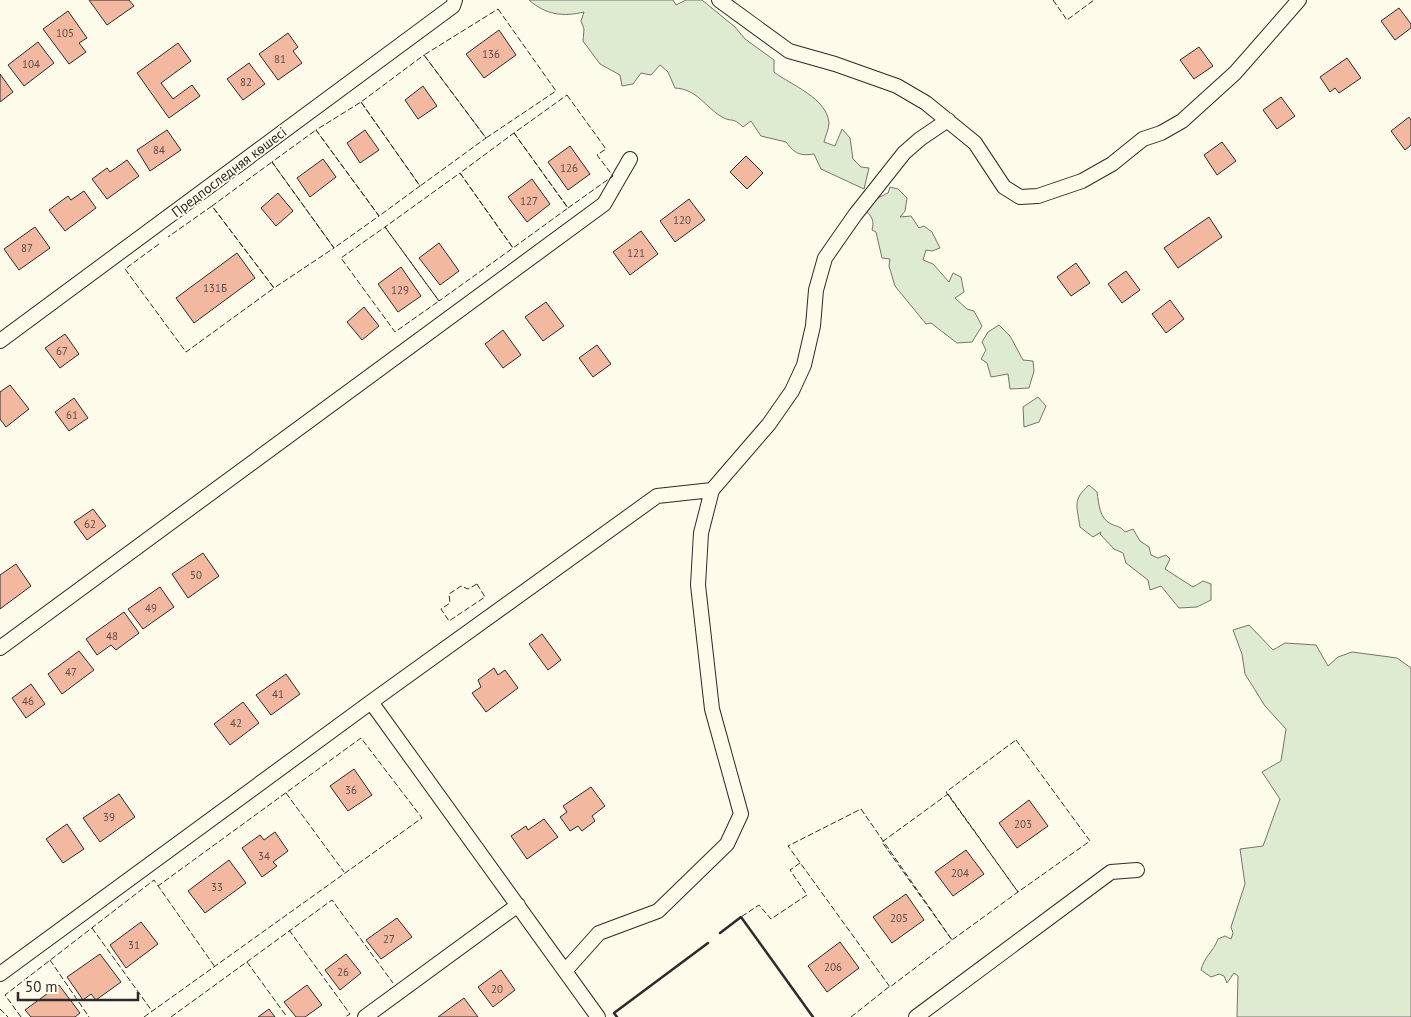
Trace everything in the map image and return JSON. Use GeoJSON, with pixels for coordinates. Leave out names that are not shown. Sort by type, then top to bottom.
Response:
{"type":"FeatureCollection","features":[{"type":"Feature","properties":{"kind":"street","name":"Предпоследняя көшесі"},"geometry":{"type":"LineString","coordinates":[[0,341],[445,12],[456,0]]}},
{"type":"Feature","properties":{"kind":"street"},"geometry":{"type":"LineString","coordinates":[[719,0],[789,51],[835,64],[897,86],[926,103],[975,143],[1004,187],[1020,197],[1038,196],[1082,181],[1112,164],[1143,139],[1161,133],[1182,120],[1234,73],[1299,0]]}},
{"type":"Feature","properties":{"kind":"street"},"geometry":{"type":"LineString","coordinates":[[565,971],[599,933],[658,911],[727,844],[741,814],[712,709],[698,585],[701,534],[712,490],[769,424],[792,391],[806,357],[813,326],[816,290],[825,258],[855,215],[904,153],[920,139],[948,120]]}},
{"type":"Feature","properties":{"kind":"street"},"geometry":{"type":"LineString","coordinates":[[0,648],[604,204],[630,159]]}},
{"type":"Feature","properties":{"kind":"street"},"geometry":{"type":"LineString","coordinates":[[0,974],[371,702],[657,496],[712,490]]}},
{"type":"Feature","properties":{"kind":"street"},"geometry":{"type":"LineString","coordinates":[[371,702],[598,1017]]}},
{"type":"Feature","properties":{"kind":"street"},"geometry":{"type":"LineString","coordinates":[[916,1017],[1111,872],[1137,870]]}},
{"type":"Feature","properties":{"kind":"street"},"geometry":{"type":"LineString","coordinates":[[365,1017],[518,905]]}},
{"type":"Feature","properties":{"kind":"green space"},"geometry":{"type":"Polygon","coordinates":[[[529,0],[673,0],[676,5],[686,0],[702,0],[735,27],[745,39],[774,60],[774,72],[807,93],[822,106],[827,114],[829,123],[824,142],[835,146],[842,129],[850,138],[853,159],[861,167],[869,168],[864,189],[821,169],[814,154],[805,155],[798,153],[786,142],[761,136],[751,121],[743,127],[734,121],[722,117],[695,95],[683,89],[675,88],[668,72],[660,65],[651,75],[641,73],[633,84],[622,86],[620,75],[600,64],[583,41],[584,29],[581,21],[584,12],[555,14],[542,9],[529,0]]]}},
{"type":"Feature","properties":{"kind":"green space"},"geometry":{"type":"Polygon","coordinates":[[[890,187],[898,189],[907,198],[905,211],[900,217],[911,216],[919,228],[924,226],[932,232],[940,248],[932,251],[926,250],[923,260],[933,264],[949,282],[953,273],[961,277],[964,292],[955,298],[967,309],[974,311],[982,326],[972,342],[957,343],[931,323],[926,324],[895,286],[889,266],[890,259],[882,258],[876,232],[872,230],[871,216],[867,212],[868,203],[888,193],[890,187]]]}},
{"type":"Feature","properties":{"kind":"green space"},"geometry":{"type":"Polygon","coordinates":[[[999,325],[1010,336],[1023,360],[1033,361],[1034,371],[1029,388],[1010,389],[1008,374],[991,377],[987,363],[981,359],[986,350],[982,342],[988,332],[999,325]]]}},
{"type":"Feature","properties":{"kind":"green space"},"geometry":{"type":"Polygon","coordinates":[[[1038,397],[1046,406],[1039,422],[1024,427],[1023,407],[1038,397]]]}},
{"type":"Feature","properties":{"kind":"green space"},"geometry":{"type":"Polygon","coordinates":[[[1089,485],[1097,492],[1100,510],[1107,521],[1125,532],[1133,529],[1140,541],[1149,547],[1151,555],[1158,558],[1166,555],[1170,559],[1165,569],[1193,587],[1203,581],[1211,584],[1211,600],[1197,607],[1179,608],[1161,586],[1150,590],[1148,580],[1126,563],[1123,553],[1114,549],[1100,534],[1101,532],[1093,537],[1080,527],[1077,508],[1078,499],[1089,485]]]}},
{"type":"Feature","properties":{"kind":"green space"},"geometry":{"type":"Polygon","coordinates":[[[1249,625],[1273,650],[1285,643],[1316,645],[1328,666],[1338,657],[1352,652],[1397,658],[1411,668],[1411,1017],[1237,1017],[1238,976],[1234,973],[1227,983],[1224,976],[1219,974],[1211,977],[1201,970],[1204,961],[1218,939],[1225,936],[1231,939],[1233,933],[1231,927],[1245,884],[1240,849],[1263,846],[1280,799],[1262,772],[1281,761],[1286,729],[1265,706],[1245,674],[1242,654],[1233,630],[1249,625]]]}},
{"type":"Feature","properties":{"kind":"building"},"geometry":{"type":"Polygon","coordinates":[[[89,0],[129,0],[134,6],[107,25],[89,0]]]}},
{"type":"Feature","properties":{"kind":"building"},"geometry":{"type":"Polygon","coordinates":[[[1399,8],[1411,24],[1411,28],[1395,40],[1381,21],[1399,8]]]}},
{"type":"Feature","properties":{"kind":"building"},"geometry":{"type":"Polygon","coordinates":[[[68,11],[87,38],[79,43],[86,52],[69,64],[43,29],[68,11]]]}},
{"type":"Feature","properties":{"kind":"building"},"geometry":{"type":"Polygon","coordinates":[[[499,30],[516,55],[484,78],[466,54],[499,30]]]}},
{"type":"Feature","properties":{"kind":"building"},"geometry":{"type":"Polygon","coordinates":[[[288,33],[298,47],[293,51],[302,63],[278,80],[259,54],[288,33]]]}},
{"type":"Feature","properties":{"kind":"building"},"geometry":{"type":"Polygon","coordinates":[[[38,42],[54,63],[24,86],[8,65],[38,42]]]}},
{"type":"Feature","properties":{"kind":"building"},"geometry":{"type":"Polygon","coordinates":[[[178,43],[191,61],[161,83],[173,99],[192,85],[200,96],[169,118],[137,73],[178,43]]]}},
{"type":"Feature","properties":{"kind":"building"},"geometry":{"type":"Polygon","coordinates":[[[1199,47],[1213,66],[1194,79],[1180,60],[1199,47]]]}},
{"type":"Feature","properties":{"kind":"building"},"geometry":{"type":"Polygon","coordinates":[[[1347,58],[1361,78],[1339,93],[1335,88],[1330,92],[1320,77],[1347,58]]]}},
{"type":"Feature","properties":{"kind":"building"},"geometry":{"type":"Polygon","coordinates":[[[249,63],[265,84],[243,100],[227,79],[249,63]]]}},
{"type":"Feature","properties":{"kind":"building"},"geometry":{"type":"Polygon","coordinates":[[[0,74],[13,92],[0,102],[0,74]]]}},
{"type":"Feature","properties":{"kind":"building"},"geometry":{"type":"Polygon","coordinates":[[[423,86],[437,106],[418,119],[405,100],[423,86]]]}},
{"type":"Feature","properties":{"kind":"building"},"geometry":{"type":"Polygon","coordinates":[[[1281,97],[1295,116],[1277,129],[1263,110],[1281,97]]]}},
{"type":"Feature","properties":{"kind":"building"},"geometry":{"type":"Polygon","coordinates":[[[1409,117],[1411,120],[1411,145],[1405,150],[1391,131],[1409,117]]]}},
{"type":"Feature","properties":{"kind":"building"},"geometry":{"type":"Polygon","coordinates":[[[167,130],[181,150],[150,171],[137,150],[167,130]]]}},
{"type":"Feature","properties":{"kind":"building"},"geometry":{"type":"Polygon","coordinates":[[[365,130],[379,150],[360,163],[347,143],[365,130]]]}},
{"type":"Feature","properties":{"kind":"building"},"geometry":{"type":"Polygon","coordinates":[[[1222,142],[1236,161],[1217,175],[1204,155],[1222,142]]]}},
{"type":"Feature","properties":{"kind":"building"},"geometry":{"type":"Polygon","coordinates":[[[570,146],[590,174],[568,190],[548,162],[570,146]]]}},
{"type":"Feature","properties":{"kind":"building"},"geometry":{"type":"Polygon","coordinates":[[[746,156],[763,173],[747,189],[730,172],[746,156]]]}},
{"type":"Feature","properties":{"kind":"building"},"geometry":{"type":"Polygon","coordinates":[[[323,159],[336,177],[310,197],[297,178],[323,159]]]}},
{"type":"Feature","properties":{"kind":"building"},"geometry":{"type":"Polygon","coordinates":[[[127,160],[139,176],[107,199],[92,179],[107,168],[110,172],[127,160]]]}},
{"type":"Feature","properties":{"kind":"building"},"geometry":{"type":"Polygon","coordinates":[[[532,179],[550,204],[527,222],[508,197],[532,179]]]}},
{"type":"Feature","properties":{"kind":"building"},"geometry":{"type":"Polygon","coordinates":[[[84,191],[96,208],[65,231],[49,210],[68,196],[71,200],[84,191]]]}},
{"type":"Feature","properties":{"kind":"building"},"geometry":{"type":"Polygon","coordinates":[[[278,193],[293,211],[276,226],[261,208],[278,193]]]}},
{"type":"Feature","properties":{"kind":"building"},"geometry":{"type":"Polygon","coordinates":[[[689,199],[705,220],[675,242],[660,221],[689,199]]]}},
{"type":"Feature","properties":{"kind":"building"},"geometry":{"type":"Polygon","coordinates":[[[1209,217],[1222,237],[1178,268],[1164,248],[1209,217]]]}},
{"type":"Feature","properties":{"kind":"building"},"geometry":{"type":"Polygon","coordinates":[[[35,227],[50,248],[19,270],[4,249],[35,227]]]}},
{"type":"Feature","properties":{"kind":"building"},"geometry":{"type":"Polygon","coordinates":[[[641,231],[658,254],[630,275],[613,252],[641,231]]]}},
{"type":"Feature","properties":{"kind":"building"},"geometry":{"type":"Polygon","coordinates":[[[439,243],[459,271],[440,285],[419,258],[439,243]]]}},
{"type":"Feature","properties":{"kind":"building"},"geometry":{"type":"Polygon","coordinates":[[[237,253],[255,278],[194,323],[176,298],[237,253]]]}},
{"type":"Feature","properties":{"kind":"building"},"geometry":{"type":"Polygon","coordinates":[[[1076,263],[1090,283],[1071,296],[1057,277],[1076,263]]]}},
{"type":"Feature","properties":{"kind":"building"},"geometry":{"type":"Polygon","coordinates":[[[401,267],[421,296],[398,312],[378,284],[401,267]]]}},
{"type":"Feature","properties":{"kind":"building"},"geometry":{"type":"Polygon","coordinates":[[[1126,271],[1140,290],[1122,303],[1108,284],[1126,271]]]}},
{"type":"Feature","properties":{"kind":"building"},"geometry":{"type":"Polygon","coordinates":[[[1170,300],[1184,319],[1166,333],[1152,314],[1170,300]]]}},
{"type":"Feature","properties":{"kind":"building"},"geometry":{"type":"Polygon","coordinates":[[[546,302],[564,326],[543,341],[525,317],[546,302]]]}},
{"type":"Feature","properties":{"kind":"building"},"geometry":{"type":"Polygon","coordinates":[[[364,307],[379,326],[362,340],[347,322],[364,307]]]}},
{"type":"Feature","properties":{"kind":"building"},"geometry":{"type":"Polygon","coordinates":[[[503,330],[521,355],[503,368],[485,344],[503,330]]]}},
{"type":"Feature","properties":{"kind":"building"},"geometry":{"type":"Polygon","coordinates":[[[65,334],[79,354],[60,368],[45,348],[65,334]]]}},
{"type":"Feature","properties":{"kind":"building"},"geometry":{"type":"Polygon","coordinates":[[[597,345],[611,364],[593,377],[579,358],[597,345]]]}},
{"type":"Feature","properties":{"kind":"building"},"geometry":{"type":"Polygon","coordinates":[[[10,385],[29,409],[6,427],[0,419],[0,392],[10,385]]]}},
{"type":"Feature","properties":{"kind":"building"},"geometry":{"type":"Polygon","coordinates":[[[74,398],[88,418],[69,431],[55,412],[74,398]]]}},
{"type":"Feature","properties":{"kind":"building"},"geometry":{"type":"Polygon","coordinates":[[[93,509],[106,526],[87,540],[74,522],[93,509]]]}},
{"type":"Feature","properties":{"kind":"building"},"geometry":{"type":"Polygon","coordinates":[[[203,553],[219,576],[188,598],[172,574],[203,553]]]}},
{"type":"Feature","properties":{"kind":"building"},"geometry":{"type":"Polygon","coordinates":[[[16,564],[31,586],[0,609],[0,575],[16,564]]]}},
{"type":"Feature","properties":{"kind":"building"},"geometry":{"type":"Polygon","coordinates":[[[160,587],[174,607],[143,629],[128,609],[160,587]]]}},
{"type":"Feature","properties":{"kind":"building"},"geometry":{"type":"Polygon","coordinates":[[[124,612],[139,633],[116,650],[111,645],[97,655],[86,639],[124,612]]]}},
{"type":"Feature","properties":{"kind":"building"},"geometry":{"type":"Polygon","coordinates":[[[542,634],[561,660],[548,670],[529,644],[542,634]]]}},
{"type":"Feature","properties":{"kind":"building"},"geometry":{"type":"Polygon","coordinates":[[[79,651],[94,670],[62,694],[48,674],[79,651]]]}},
{"type":"Feature","properties":{"kind":"building"},"geometry":{"type":"Polygon","coordinates":[[[494,668],[498,675],[505,670],[518,688],[486,712],[472,693],[481,687],[478,680],[494,668]]]}},
{"type":"Feature","properties":{"kind":"building"},"geometry":{"type":"Polygon","coordinates":[[[286,674],[300,694],[271,715],[256,695],[286,674]]]}},
{"type":"Feature","properties":{"kind":"building"},"geometry":{"type":"Polygon","coordinates":[[[31,684],[45,704],[26,718],[12,698],[31,684]]]}},
{"type":"Feature","properties":{"kind":"building"},"geometry":{"type":"Polygon","coordinates":[[[243,702],[259,723],[230,745],[214,724],[243,702]]]}},
{"type":"Feature","properties":{"kind":"building"},"geometry":{"type":"Polygon","coordinates":[[[354,769],[372,795],[348,811],[330,786],[354,769]]]}},
{"type":"Feature","properties":{"kind":"building"},"geometry":{"type":"Polygon","coordinates":[[[591,787],[605,806],[592,816],[595,821],[582,831],[578,826],[570,831],[560,817],[567,812],[563,806],[591,787]]]}},
{"type":"Feature","properties":{"kind":"building"},"geometry":{"type":"Polygon","coordinates":[[[119,794],[135,817],[100,842],[83,818],[119,794]]]}},
{"type":"Feature","properties":{"kind":"building"},"geometry":{"type":"Polygon","coordinates":[[[1029,800],[1048,826],[1017,848],[999,823],[1029,800]]]}},
{"type":"Feature","properties":{"kind":"building"},"geometry":{"type":"Polygon","coordinates":[[[544,819],[558,837],[527,859],[511,836],[526,826],[528,830],[544,819]]]}},
{"type":"Feature","properties":{"kind":"building"},"geometry":{"type":"Polygon","coordinates":[[[67,824],[84,849],[63,863],[46,839],[67,824]]]}},
{"type":"Feature","properties":{"kind":"building"},"geometry":{"type":"Polygon","coordinates":[[[275,832],[288,851],[273,862],[277,866],[262,877],[242,848],[260,835],[264,840],[275,832]]]}},
{"type":"Feature","properties":{"kind":"building"},"geometry":{"type":"Polygon","coordinates":[[[966,850],[984,874],[953,896],[935,872],[966,850]]]}},
{"type":"Feature","properties":{"kind":"building"},"geometry":{"type":"Polygon","coordinates":[[[229,860],[246,883],[205,913],[188,891],[229,860]]]}},
{"type":"Feature","properties":{"kind":"building"},"geometry":{"type":"Polygon","coordinates":[[[906,894],[924,920],[892,943],[873,917],[906,894]]]}},
{"type":"Feature","properties":{"kind":"building"},"geometry":{"type":"Polygon","coordinates":[[[397,918],[412,937],[381,959],[366,940],[397,918]]]}},
{"type":"Feature","properties":{"kind":"building"},"geometry":{"type":"Polygon","coordinates":[[[141,922],[158,944],[126,968],[110,945],[141,922]]]}},
{"type":"Feature","properties":{"kind":"building"},"geometry":{"type":"Polygon","coordinates":[[[840,942],[859,968],[827,992],[808,966],[840,942]]]}},
{"type":"Feature","properties":{"kind":"building"},"geometry":{"type":"Polygon","coordinates":[[[100,954],[121,982],[96,1000],[91,994],[83,1000],[67,977],[100,954]]]}},
{"type":"Feature","properties":{"kind":"building"},"geometry":{"type":"Polygon","coordinates":[[[346,954],[361,973],[340,990],[325,970],[346,954]]]}},
{"type":"Feature","properties":{"kind":"building"},"geometry":{"type":"Polygon","coordinates":[[[501,970],[515,990],[493,1007],[478,987],[501,970]]]}},
{"type":"Feature","properties":{"kind":"building"},"geometry":{"type":"Polygon","coordinates":[[[59,985],[80,1013],[75,1017],[31,1017],[25,1010],[59,985]]]}},
{"type":"Feature","properties":{"kind":"building"},"geometry":{"type":"Polygon","coordinates":[[[307,985],[322,1005],[305,1017],[296,1017],[284,1002],[307,985]]]}},
{"type":"Feature","properties":{"kind":"building"},"geometry":{"type":"Polygon","coordinates":[[[464,998],[478,1017],[438,1017],[464,998]]]}},
{"type":"Feature","properties":{"kind":"building"},"geometry":{"type":"Polygon","coordinates":[[[269,1009],[275,1017],[258,1017],[269,1009]]]}},
{"type":"Feature","properties":{"kind":"fence"},"geometry":{"type":"LineString","coordinates":[[1053,0],[1067,20],[1094,0]]}},
{"type":"Feature","properties":{"kind":"fence"},"geometry":{"type":"LineString","coordinates":[[498,9],[556,91],[486,138],[424,55],[498,9]]}},
{"type":"Feature","properties":{"kind":"fence"},"geometry":{"type":"LineString","coordinates":[[424,55],[486,138],[420,186],[361,102],[424,55]]}},
{"type":"Feature","properties":{"kind":"fence"},"geometry":{"type":"LineString","coordinates":[[567,95],[606,149],[597,155],[613,176],[568,208],[514,133],[567,95]]}},
{"type":"Feature","properties":{"kind":"fence"},"geometry":{"type":"LineString","coordinates":[[361,102],[420,186],[379,216],[316,130],[361,102]]}},
{"type":"Feature","properties":{"kind":"fence"},"geometry":{"type":"LineString","coordinates":[[316,130],[379,216],[334,248],[272,162],[316,130]]}},
{"type":"Feature","properties":{"kind":"fence"},"geometry":{"type":"LineString","coordinates":[[514,133],[568,208],[513,248],[460,173],[514,133]]}},
{"type":"Feature","properties":{"kind":"fence"},"geometry":{"type":"LineString","coordinates":[[272,162],[334,248],[274,288],[212,206],[272,162]]}},
{"type":"Feature","properties":{"kind":"fence"},"geometry":{"type":"LineString","coordinates":[[460,173],[513,248],[439,301],[385,227],[460,173]]}},
{"type":"Feature","properties":{"kind":"fence"},"geometry":{"type":"LineString","coordinates":[[159,244],[125,269],[186,352],[274,288],[212,206],[168,237]]}},
{"type":"Feature","properties":{"kind":"fence"},"geometry":{"type":"LineString","coordinates":[[385,227],[439,301],[395,332],[341,258],[385,227]]}},
{"type":"Feature","properties":{"kind":"fence"},"geometry":{"type":"LineString","coordinates":[[477,584],[485,597],[449,621],[441,609],[450,603],[449,594],[461,586],[468,589],[477,584]]}},
{"type":"Feature","properties":{"kind":"fence"},"geometry":{"type":"LineString","coordinates":[[144,1017],[422,818],[361,738],[158,886]]}},
{"type":"Feature","properties":{"kind":"fence"},"geometry":{"type":"LineString","coordinates":[[1016,740],[1090,841],[1018,892],[946,792],[1016,740]]}},
{"type":"Feature","properties":{"kind":"fence"},"geometry":{"type":"LineString","coordinates":[[286,793],[344,872]]}},
{"type":"Feature","properties":{"kind":"fence"},"geometry":{"type":"LineString","coordinates":[[948,794],[1018,892],[952,940],[882,842],[948,794]]}},
{"type":"Feature","properties":{"kind":"fence"},"geometry":{"type":"LineString","coordinates":[[861,809],[952,940],[890,987],[788,846],[861,809]]}},
{"type":"Feature","properties":{"kind":"fence"},"geometry":{"type":"LineString","coordinates":[[800,863],[790,870],[807,895],[771,919],[759,905],[741,917],[813,1017]]}},
{"type":"Feature","properties":{"kind":"fence"},"geometry":{"type":"LineString","coordinates":[[21,1017],[5,995],[154,880],[215,967]]}},
{"type":"Feature","properties":{"kind":"fence"},"geometry":{"type":"LineString","coordinates":[[171,1017],[332,900],[393,983]]}},
{"type":"Feature","properties":{"kind":"fence"},"geometry":{"type":"LineString","coordinates":[[92,928],[152,1011]]}},
{"type":"Feature","properties":{"kind":"fence"},"geometry":{"type":"LineString","coordinates":[[289,930],[350,1014],[345,1017]]}},
{"type":"Feature","properties":{"kind":"fence"},"geometry":{"type":"LineString","coordinates":[[50,960],[89,1017]]}},
{"type":"Feature","properties":{"kind":"fence"},"geometry":{"type":"LineString","coordinates":[[247,962],[287,1017]]}},
{"type":"Feature","properties":{"kind":"fence"},"geometry":{"type":"LineString","coordinates":[[851,1017],[890,986]]}},
{"type":"Feature","properties":{"kind":"fence"},"geometry":{"type":"LineString","coordinates":[[0,1009],[8,1017]]}},
{"type":"Feature","properties":{"kind":"wall"},"geometry":{"type":"LineString","coordinates":[[720,933],[741,917],[813,1017]]}},
{"type":"Feature","properties":{"kind":"wall"},"geometry":{"type":"LineString","coordinates":[[617,1017],[614,1013],[708,943]]}}]}
